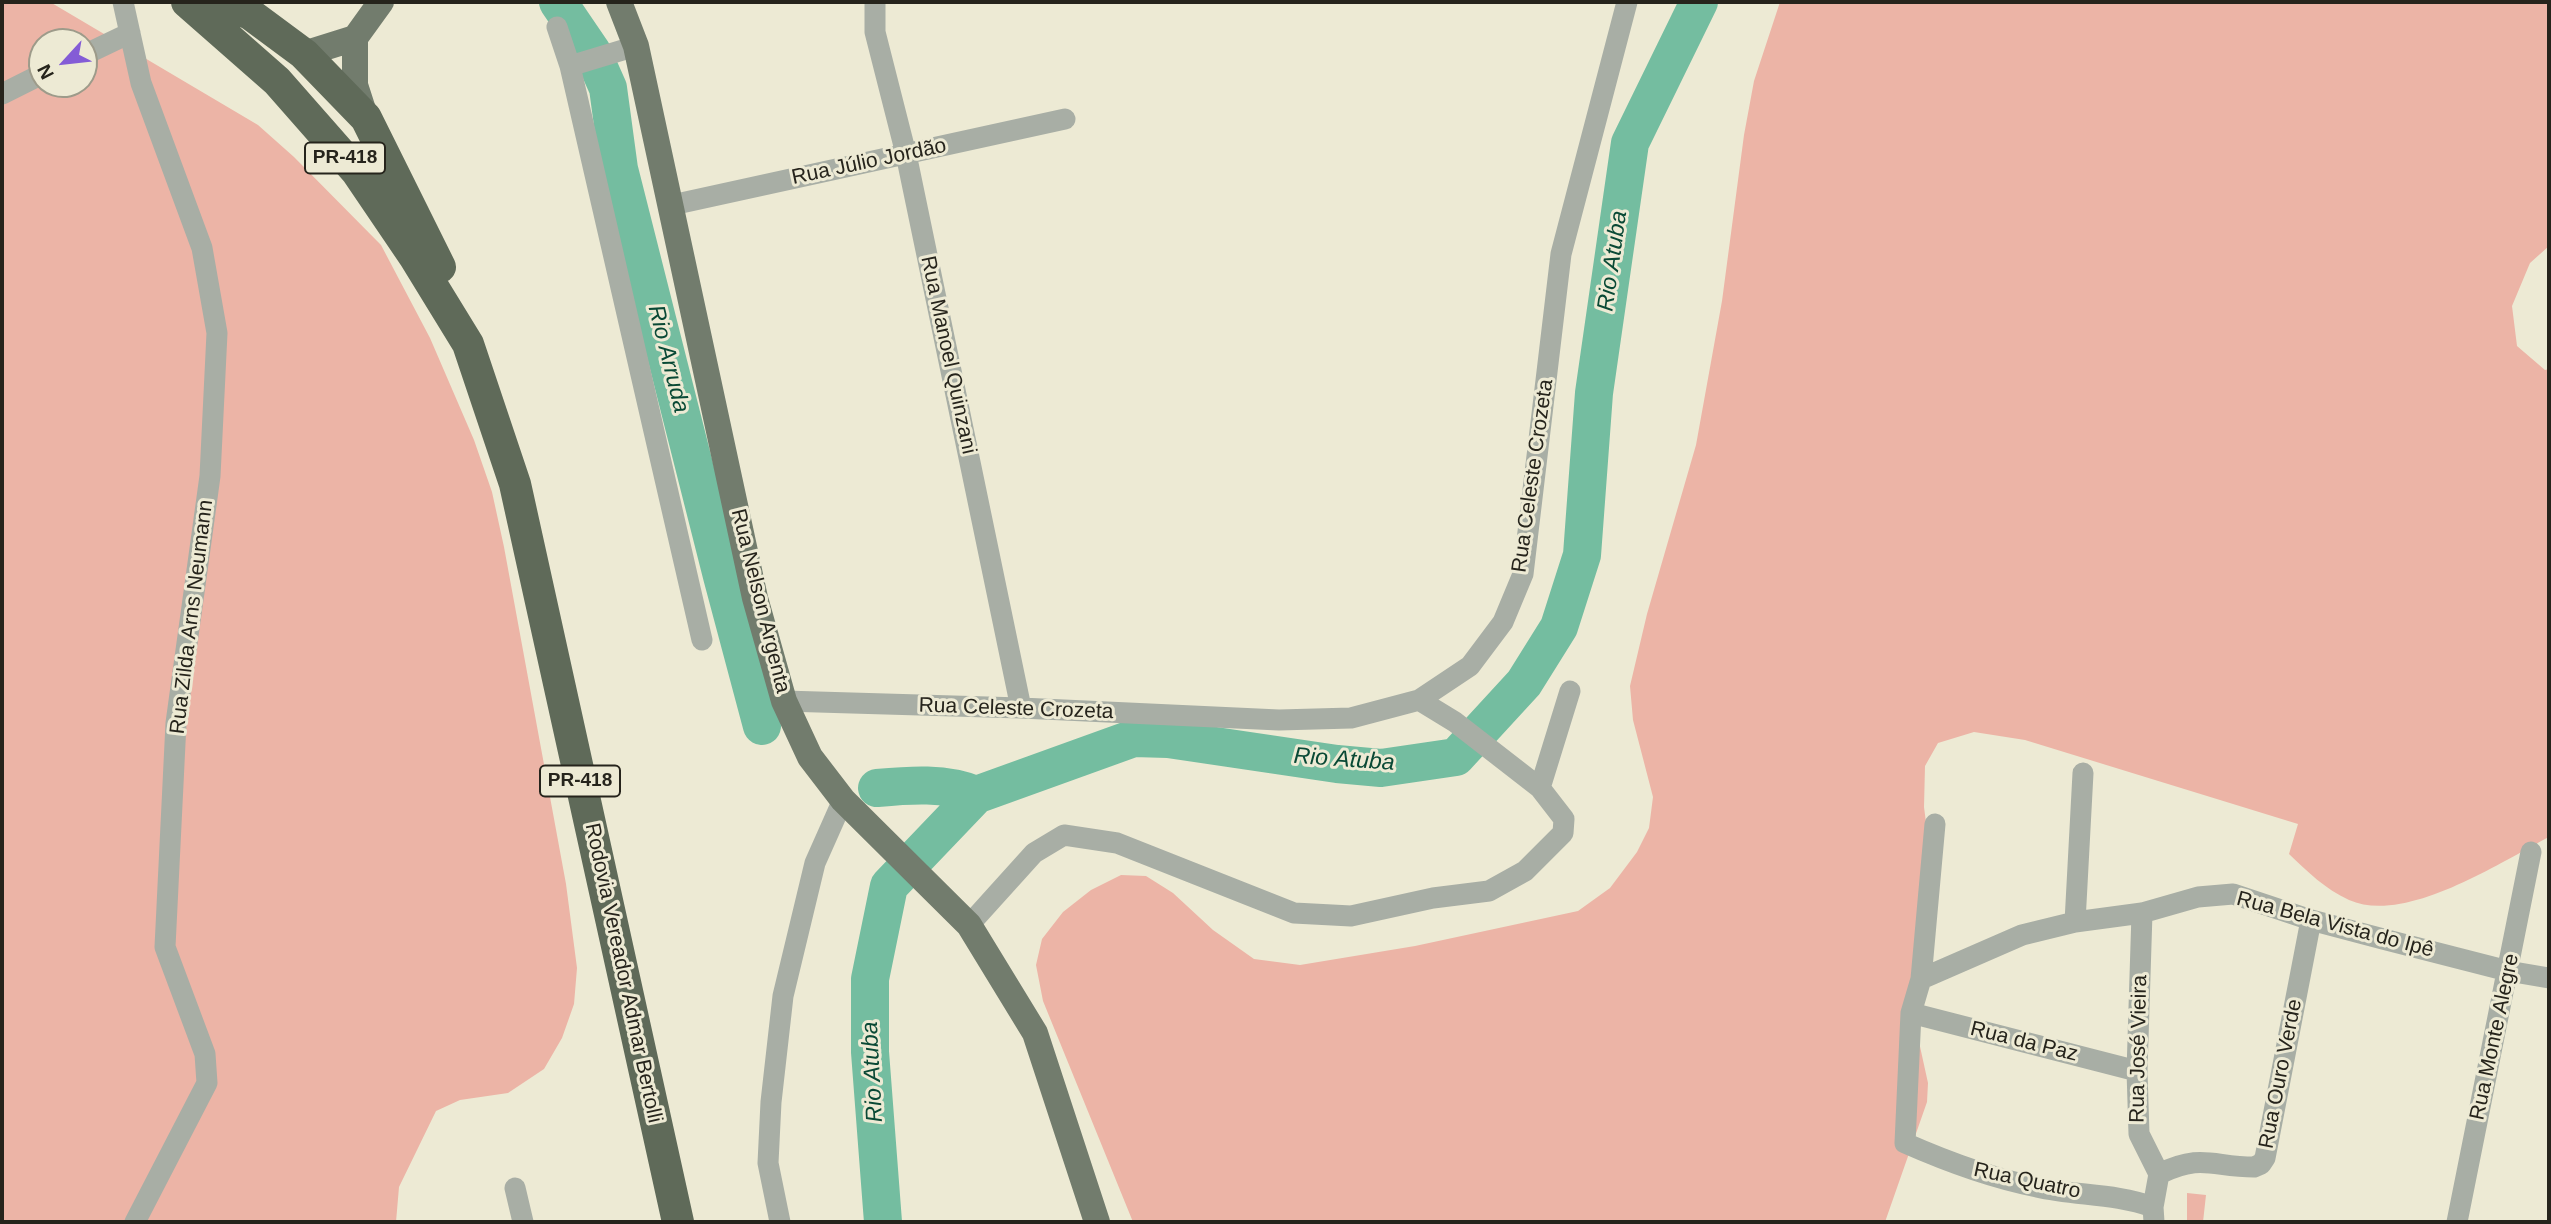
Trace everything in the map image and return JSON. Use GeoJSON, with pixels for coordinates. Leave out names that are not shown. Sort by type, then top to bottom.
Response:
{"type":"FeatureCollection","features":[{"type":"Feature","properties":{"kind":"highway","name":"Rodovia Vereador Admar Bertolli"},"geometry":{"type":"LineString","coordinates":[[187,2],[277,81],[357,172],[414,256],[468,344],[515,484],[678,1222]]}},
{"type":"Feature","properties":{"kind":"highway"},"geometry":{"type":"LineString","coordinates":[[225,2],[250,14],[304,54],[366,118],[438,259],[468,344]]}},
{"type":"Feature","properties":{"kind":"main road"},"geometry":{"type":"LineString","coordinates":[[366,118],[355,85],[355,38],[381,2]]}},
{"type":"Feature","properties":{"kind":"main road","name":"Rua Nelson Argenta"},"geometry":{"type":"LineString","coordinates":[[619,2],[636,46],[755,598],[784,701],[810,757],[843,800],[961,916],[1035,1033],[1097,1222]]}},
{"type":"Feature","properties":{"kind":"main road"},"geometry":{"type":"LineString","coordinates":[[304,54],[355,38]]}},
{"type":"Feature","properties":{"kind":"street","name":"Rua Zilda Arns Neumann"},"geometry":{"type":"LineString","coordinates":[[123,2],[141,83],[202,248],[218,333],[210,476],[176,723],[165,947],[205,1054],[207,1083],[135,1222]]}},
{"type":"Feature","properties":{"kind":"street","name":"Rua Manoel Quinzani"},"geometry":{"type":"LineString","coordinates":[[875,2],[875,32],[906,155],[1021,708]]}},
{"type":"Feature","properties":{"kind":"street","name":"Rua Celeste Crozeta"},"geometry":{"type":"LineString","coordinates":[[784,701],[1279,720],[1351,718],[1419,700],[1470,666],[1503,622],[1523,574],[1561,254],[1627,2]]}},
{"type":"Feature","properties":{"kind":"street"},"geometry":{"type":"LineString","coordinates":[[556,27],[570,66],[702,640]]}},
{"type":"Feature","properties":{"kind":"street"},"geometry":{"type":"LineString","coordinates":[[98,48],[130,33]]}},
{"type":"Feature","properties":{"kind":"street"},"geometry":{"type":"LineString","coordinates":[[570,66],[636,46]]}},
{"type":"Feature","properties":{"kind":"street"},"geometry":{"type":"LineString","coordinates":[[2,94],[28,81]]}},
{"type":"Feature","properties":{"kind":"street","name":"Rua Júlio Jordão"},"geometry":{"type":"LineString","coordinates":[[672,205],[1065,119]]}},
{"type":"Feature","properties":{"kind":"street"},"geometry":{"type":"LineString","coordinates":[[1540,788],[1570,691]]}},
{"type":"Feature","properties":{"kind":"street"},"geometry":{"type":"LineString","coordinates":[[961,916],[1034,853],[1064,835],[1117,843],[1294,912],[1351,916],[1433,898],[1489,891],[1525,871],[1563,833],[1564,819],[1540,788],[1455,722],[1419,700]]}},
{"type":"Feature","properties":{"kind":"street"},"geometry":{"type":"LineString","coordinates":[[2075,922],[2083,774]]}},
{"type":"Feature","properties":{"kind":"street"},"geometry":{"type":"LineString","coordinates":[[780,1222],[768,1163],[771,1102],[783,996],[815,863],[843,800]]}},
{"type":"Feature","properties":{"kind":"street"},"geometry":{"type":"LineString","coordinates":[[1911,1013],[1922,979],[1935,824]]}},
{"type":"Feature","properties":{"kind":"street","name":"Rua Monte Alegre"},"geometry":{"type":"LineString","coordinates":[[2457,1222],[2531,852]]}},
{"type":"Feature","properties":{"kind":"street","name":"Rua Bela Vista do Ipê"},"geometry":{"type":"LineString","coordinates":[[1922,979],[2022,935],[2075,922],[2142,913],[2198,897],[2233,894],[2311,920],[2508,971],[2549,978]]}},
{"type":"Feature","properties":{"kind":"street","name":"Rua José Vieira"},"geometry":{"type":"LineString","coordinates":[[2142,913],[2137,1071],[2138,1134],[2159,1174]]}},
{"type":"Feature","properties":{"kind":"street","name":"Rua Ouro Verde"},"geometry":{"type":"LineString","coordinates":[[2159,1174],[2178,1165],[2204,1161],[2254,1167],[2261,1164],[2265,1158],[2311,920]]}},
{"type":"Feature","properties":{"kind":"street","name":"Rua da Paz"},"geometry":{"type":"LineString","coordinates":[[1911,1013],[2137,1071]]}},
{"type":"Feature","properties":{"kind":"street","name":"Rua Quatro"},"geometry":{"type":"LineString","coordinates":[[1911,1013],[1905,1143],[1959,1166],[2038,1188],[2128,1199],[2153,1215]]}},
{"type":"Feature","properties":{"kind":"street"},"geometry":{"type":"LineString","coordinates":[[2153,1215],[2159,1174]]}},
{"type":"Feature","properties":{"kind":"street"},"geometry":{"type":"LineString","coordinates":[[515,1188],[523,1222]]}},
{"type":"Feature","properties":{"kind":"shaded area"},"geometry":{"type":"Polygon","coordinates":[[[2,2],[50,2],[94,28],[28,28],[28,98],[98,98],[98,30],[258,125],[294,157],[381,245],[430,338],[474,440],[492,492],[566,884],[577,968],[574,1004],[562,1038],[544,1069],[508,1093],[460,1100],[436,1111],[399,1187],[396,1222],[2,1222],[2,2]]]}},
{"type":"Feature","properties":{"kind":"shaded area"},"geometry":{"type":"Polygon","coordinates":[[[1780,2],[2549,2],[2549,246],[2530,263],[2512,306],[2517,346],[2545,370],[2549,369],[2549,837],[2451,888],[2424,898],[2372,906],[2349,900],[2332,891],[2289,854],[2298,824],[2025,740],[1974,732],[1938,743],[1925,766],[1924,807],[1933,877],[1919,1042],[1928,1083],[1927,1102],[1885,1222],[1133,1222],[1043,1001],[1036,965],[1042,939],[1063,912],[1091,890],[1121,875],[1146,876],[1173,893],[1213,930],[1254,959],[1300,965],[1415,946],[1578,911],[1610,888],[1637,852],[1649,828],[1653,797],[1633,720],[1630,686],[1647,614],[1696,445],[1722,301],[1744,135],[1754,81],[1780,2]]]}},
{"type":"Feature","properties":{"kind":"shaded area"},"geometry":{"type":"Polygon","coordinates":[[[2187,1193],[2206,1195],[2203,1222],[2187,1222],[2187,1193]]]}},
{"type":"Feature","properties":{"kind":"waterway","name":"Rio Arruda"},"geometry":{"type":"LineString","coordinates":[[558,2],[592,52],[608,88],[619,169],[762,726]]}},
{"type":"Feature","properties":{"kind":"waterway","name":"Rio Atuba"},"geometry":{"type":"LineString","coordinates":[[883,1222],[870,1052],[870,979],[889,886],[976,795],[1134,738],[1168,739],[1381,768],[1456,757],[1524,683],[1559,627],[1582,555],[1594,393],[1630,143],[1699,2]]}},
{"type":"Feature","properties":{"kind":"waterway","name":"Rio Arruda"},"geometry":{"type":"LineString","coordinates":[[877,788],[940,786],[976,795]]}}]}
